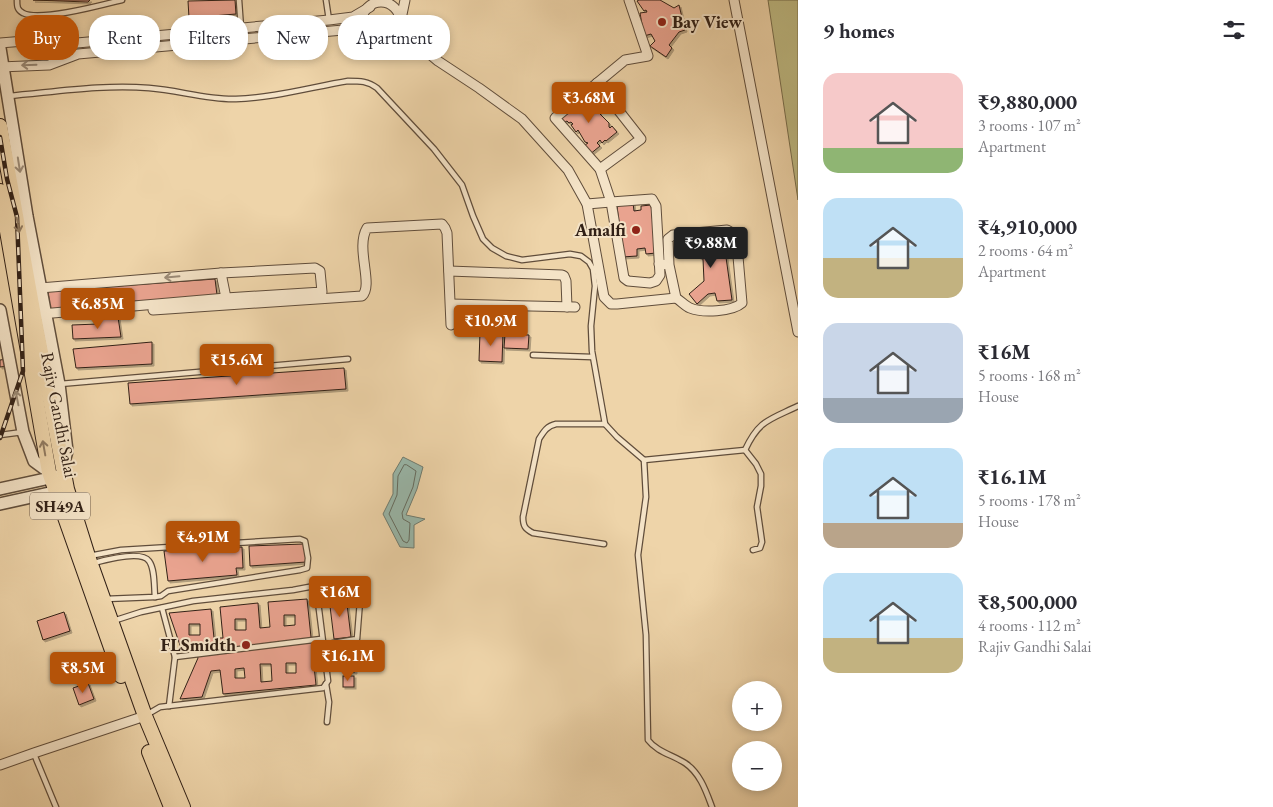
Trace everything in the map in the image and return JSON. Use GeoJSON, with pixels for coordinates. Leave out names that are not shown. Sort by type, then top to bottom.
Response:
{"type":"FeatureCollection","features":[{"type":"Feature","properties":{"kind":"main road","name":"Rajiv Gandhi Salai"},"geometry":{"type":"LineString","coordinates":[[0,126],[40,317],[56,473]]}},
{"type":"Feature","properties":{"kind":"main road","name":"Rajiv Gandhi Salai"},"geometry":{"type":"LineString","coordinates":[[0,191],[56,473],[171,807]]}},
{"type":"Feature","properties":{"kind":"main road","name":"Rajiv Gandhi Salai"},"geometry":{"type":"LineString","coordinates":[[86,560],[104,599],[112,622],[140,717],[183,807]]}},
{"type":"Feature","properties":{"kind":"street"},"geometry":{"type":"LineString","coordinates":[[402,15],[404,0]]}},
{"type":"Feature","properties":{"kind":"street"},"geometry":{"type":"LineString","coordinates":[[587,204],[612,202],[652,199],[656,206],[664,264],[676,298],[690,308],[707,311],[737,308],[742,303],[737,245],[734,234],[728,230],[673,235],[668,239],[664,264],[656,281],[650,283],[628,281],[625,279],[612,202],[600,169],[555,118],[625,60],[648,56],[629,0]]}},
{"type":"Feature","properties":{"kind":"street"},"geometry":{"type":"LineString","coordinates":[[734,0],[798,332]]}},
{"type":"Feature","properties":{"kind":"street"},"geometry":{"type":"LineString","coordinates":[[248,27],[353,17],[372,4],[382,2],[390,4],[398,15]]}},
{"type":"Feature","properties":{"kind":"street"},"geometry":{"type":"LineString","coordinates":[[364,15],[372,4]]}},
{"type":"Feature","properties":{"kind":"street"},"geometry":{"type":"LineString","coordinates":[[248,39],[338,30]]}},
{"type":"Feature","properties":{"kind":"street"},"geometry":{"type":"LineString","coordinates":[[79,42],[170,34]]}},
{"type":"Feature","properties":{"kind":"street"},"geometry":{"type":"LineString","coordinates":[[0,42],[15,41]]}},
{"type":"Feature","properties":{"kind":"street"},"geometry":{"type":"LineString","coordinates":[[79,54],[170,46]]}},
{"type":"Feature","properties":{"kind":"street"},"geometry":{"type":"LineString","coordinates":[[0,48],[1,67],[40,288],[40,317],[58,384],[67,451],[56,473],[0,489]]}},
{"type":"Feature","properties":{"kind":"street"},"geometry":{"type":"LineString","coordinates":[[1,67],[49,65],[62,60]]}},
{"type":"Feature","properties":{"kind":"street"},"geometry":{"type":"LineString","coordinates":[[438,60],[480,88],[522,120],[568,170],[587,204],[604,297],[608,301],[617,304],[676,298]]}},
{"type":"Feature","properties":{"kind":"street"},"geometry":{"type":"LineString","coordinates":[[597,84],[641,140],[600,169]]}},
{"type":"Feature","properties":{"kind":"street"},"geometry":{"type":"LineString","coordinates":[[40,317],[362,296],[366,289],[362,240],[366,228],[442,224],[447,233],[451,325]]}},
{"type":"Feature","properties":{"kind":"street"},"geometry":{"type":"LineString","coordinates":[[40,288],[221,273],[315,268],[320,271],[322,292],[319,294],[226,298],[40,317]]}},
{"type":"Feature","properties":{"kind":"street"},"geometry":{"type":"LineString","coordinates":[[449,271],[562,275],[566,281],[571,307],[451,304]]}},
{"type":"Feature","properties":{"kind":"street"},"geometry":{"type":"LineString","coordinates":[[221,273],[226,298]]}},
{"type":"Feature","properties":{"kind":"street"},"geometry":{"type":"LineString","coordinates":[[0,310],[1,324],[23,432],[34,461],[56,473]]}},
{"type":"Feature","properties":{"kind":"street"},"geometry":{"type":"LineString","coordinates":[[0,504],[61,490]]}},
{"type":"Feature","properties":{"kind":"street"},"geometry":{"type":"LineString","coordinates":[[0,766],[34,752],[140,717]]}},
{"type":"Feature","properties":{"kind":"lane"},"geometry":{"type":"LineString","coordinates":[[17,0],[18,8],[21,12],[44,15],[79,10],[122,0]]}},
{"type":"Feature","properties":{"kind":"lane"},"geometry":{"type":"LineString","coordinates":[[239,0],[240,15]]}},
{"type":"Feature","properties":{"kind":"lane"},"geometry":{"type":"LineString","coordinates":[[326,0],[330,20]]}},
{"type":"Feature","properties":{"kind":"lane"},"geometry":{"type":"LineString","coordinates":[[7,96],[111,88],[148,88],[215,98],[235,99],[259,97],[348,80],[360,80],[370,83],[377,88],[434,149],[462,185],[472,216],[492,248],[506,256],[522,260],[570,254],[581,256],[589,262],[593,269],[595,286],[591,326],[592,357],[605,424],[617,437],[644,460],[745,450]]}},
{"type":"Feature","properties":{"kind":"lane"},"geometry":{"type":"LineString","coordinates":[[533,356],[592,357]]}},
{"type":"Feature","properties":{"kind":"lane"},"geometry":{"type":"LineString","coordinates":[[58,384],[348,359]]}},
{"type":"Feature","properties":{"kind":"lane"},"geometry":{"type":"LineString","coordinates":[[745,450],[752,434],[759,427],[798,406]]}},
{"type":"Feature","properties":{"kind":"lane"},"geometry":{"type":"LineString","coordinates":[[604,544],[533,533],[526,530],[523,524],[523,517],[539,439],[544,430],[549,425],[556,424],[605,424]]}},
{"type":"Feature","properties":{"kind":"lane"},"geometry":{"type":"LineString","coordinates":[[0,435],[23,432]]}},
{"type":"Feature","properties":{"kind":"lane"},"geometry":{"type":"LineString","coordinates":[[745,450],[761,474],[757,507],[762,542],[760,548],[753,550]]}},
{"type":"Feature","properties":{"kind":"lane"},"geometry":{"type":"LineString","coordinates":[[644,460],[646,497],[638,555],[646,635],[648,740],[653,746],[685,763],[695,772],[704,786],[712,807]]}},
{"type":"Feature","properties":{"kind":"lane"},"geometry":{"type":"LineString","coordinates":[[86,560],[121,550],[300,538],[305,541],[308,558],[307,568],[168,591],[161,596],[155,597],[104,599]]}},
{"type":"Feature","properties":{"kind":"lane"},"geometry":{"type":"LineString","coordinates":[[86,560],[124,556],[145,558],[149,561],[152,569],[155,597]]}},
{"type":"Feature","properties":{"kind":"lane"},"geometry":{"type":"LineString","coordinates":[[112,622],[193,601],[316,586],[346,580]]}},
{"type":"Feature","properties":{"kind":"lane"},"geometry":{"type":"LineString","coordinates":[[140,717],[160,706],[323,688],[328,680],[321,639],[316,586]]}},
{"type":"Feature","properties":{"kind":"lane"},"geometry":{"type":"LineString","coordinates":[[324,652],[333,643],[357,639],[360,601]]}},
{"type":"Feature","properties":{"kind":"lane"},"geometry":{"type":"LineString","coordinates":[[162,608],[175,658],[169,706]]}},
{"type":"Feature","properties":{"kind":"lane"},"geometry":{"type":"LineString","coordinates":[[175,658],[321,639]]}},
{"type":"Feature","properties":{"kind":"lane"},"geometry":{"type":"LineString","coordinates":[[326,684],[330,702],[328,722]]}},
{"type":"Feature","properties":{"kind":"lane"},"geometry":{"type":"LineString","coordinates":[[34,752],[56,807]]}},
{"type":"Feature","properties":{"kind":"shaded area"},"geometry":{"type":"Polygon","coordinates":[[[768,0],[798,0],[798,200],[768,0]]]}},
{"type":"Feature","properties":{"kind":"water"},"geometry":{"type":"Polygon","coordinates":[[[403,457],[423,467],[417,489],[406,515],[425,519],[414,525],[414,548],[400,547],[383,514],[393,494],[393,474],[403,457]]]}},
{"type":"Feature","properties":{"kind":"building"},"geometry":{"type":"Polygon","coordinates":[[[33,0],[90,0],[88,2],[33,0]]]}},
{"type":"Feature","properties":{"kind":"building"},"geometry":{"type":"Polygon","coordinates":[[[235,0],[236,14],[189,15],[188,1],[235,0]]]}},
{"type":"Feature","properties":{"kind":"building","name":"Bay View"},"geometry":{"type":"Polygon","coordinates":[[[660,0],[674,8],[679,5],[685,30],[679,32],[669,45],[672,48],[666,57],[650,46],[655,41],[651,34],[644,36],[640,13],[647,12],[646,10],[644,11],[637,1],[660,0]]]}},
{"type":"Feature","properties":{"kind":"building"},"geometry":{"type":"Polygon","coordinates":[[[586,95],[592,101],[590,103],[609,123],[609,127],[612,126],[617,132],[602,143],[600,140],[597,143],[600,146],[589,155],[585,150],[588,148],[585,145],[588,143],[585,142],[578,130],[576,132],[571,122],[563,123],[559,118],[570,110],[571,112],[586,95]]]}},
{"type":"Feature","properties":{"kind":"building","name":"Amalfi"},"geometry":{"type":"Polygon","coordinates":[[[633,203],[634,211],[641,210],[641,206],[651,205],[656,253],[646,254],[645,248],[637,249],[637,256],[622,257],[617,205],[633,203]]]}},
{"type":"Feature","properties":{"kind":"building"},"geometry":{"type":"Polygon","coordinates":[[[723,236],[732,300],[717,301],[715,293],[708,294],[697,304],[689,294],[704,281],[703,259],[683,249],[692,237],[708,243],[708,237],[723,236]]]}},
{"type":"Feature","properties":{"kind":"building"},"geometry":{"type":"Polygon","coordinates":[[[215,279],[217,295],[50,309],[48,291],[215,279]]]}},
{"type":"Feature","properties":{"kind":"building"},"geometry":{"type":"Polygon","coordinates":[[[476,312],[492,312],[492,320],[475,319],[476,312]]]}},
{"type":"Feature","properties":{"kind":"building"},"geometry":{"type":"Polygon","coordinates":[[[118,317],[121,337],[73,339],[72,325],[98,324],[98,319],[118,317]]]}},
{"type":"Feature","properties":{"kind":"building"},"geometry":{"type":"Polygon","coordinates":[[[480,332],[503,333],[502,362],[479,361],[480,332]]]}},
{"type":"Feature","properties":{"kind":"building"},"geometry":{"type":"Polygon","coordinates":[[[505,334],[529,335],[528,349],[504,348],[505,334]]]}},
{"type":"Feature","properties":{"kind":"building"},"geometry":{"type":"Polygon","coordinates":[[[152,342],[152,364],[76,368],[73,349],[152,342]]]}},
{"type":"Feature","properties":{"kind":"building"},"geometry":{"type":"Polygon","coordinates":[[[7,359],[8,366],[0,367],[0,360],[7,359]]]}},
{"type":"Feature","properties":{"kind":"building"},"geometry":{"type":"Polygon","coordinates":[[[344,368],[346,389],[130,404],[128,383],[344,368]]]}},
{"type":"Feature","properties":{"kind":"building"},"geometry":{"type":"Polygon","coordinates":[[[304,544],[306,562],[250,566],[249,546],[304,544]]]}},
{"type":"Feature","properties":{"kind":"building"},"geometry":{"type":"Polygon","coordinates":[[[242,547],[243,568],[236,568],[237,575],[168,581],[164,551],[242,547]]]}},
{"type":"Feature","properties":{"kind":"building"},"geometry":{"type":"Polygon","coordinates":[[[346,596],[351,637],[334,639],[329,598],[346,596]]]}},
{"type":"Feature","properties":{"kind":"building","name":"FLSmidth"},"geometry":{"type":"Polygon","coordinates":[[[307,599],[316,685],[223,694],[220,670],[211,671],[202,697],[180,699],[198,658],[196,651],[182,651],[169,613],[211,609],[214,638],[223,638],[220,607],[258,603],[260,628],[270,627],[268,602],[307,599]],[[284,615],[284,626],[295,625],[295,615],[284,615]],[[235,619],[235,630],[246,630],[246,619],[235,619]],[[189,624],[189,635],[200,635],[200,624],[189,624]],[[286,663],[286,673],[296,673],[296,663],[286,663]],[[260,664],[261,682],[272,681],[271,664],[260,664]],[[244,668],[235,669],[235,678],[245,678],[244,668]]]}},
{"type":"Feature","properties":{"kind":"building"},"geometry":{"type":"Polygon","coordinates":[[[64,612],[70,631],[43,640],[37,621],[64,612]]]}},
{"type":"Feature","properties":{"kind":"building"},"geometry":{"type":"Polygon","coordinates":[[[354,647],[355,672],[342,672],[341,660],[335,660],[335,648],[354,647]]]}},
{"type":"Feature","properties":{"kind":"building"},"geometry":{"type":"Polygon","coordinates":[[[343,676],[354,676],[354,687],[343,687],[343,676]]]}},
{"type":"Feature","properties":{"kind":"building"},"geometry":{"type":"Polygon","coordinates":[[[88,683],[94,699],[79,705],[73,688],[88,683]]]}},
{"type":"Feature","properties":{"kind":"railway"},"geometry":{"type":"LineString","coordinates":[[0,137],[7,179],[17,217],[23,371],[0,438]]}},
{"type":"Feature","properties":{"kind":"place","name":"Bay View"},"geometry":{"type":"Point","coordinates":[662,22]}},
{"type":"Feature","properties":{"kind":"place","name":"Amalfi"},"geometry":{"type":"Point","coordinates":[636,230]}},
{"type":"Feature","properties":{"kind":"place","name":"FLSmidth"},"geometry":{"type":"Point","coordinates":[246,645]}}]}
